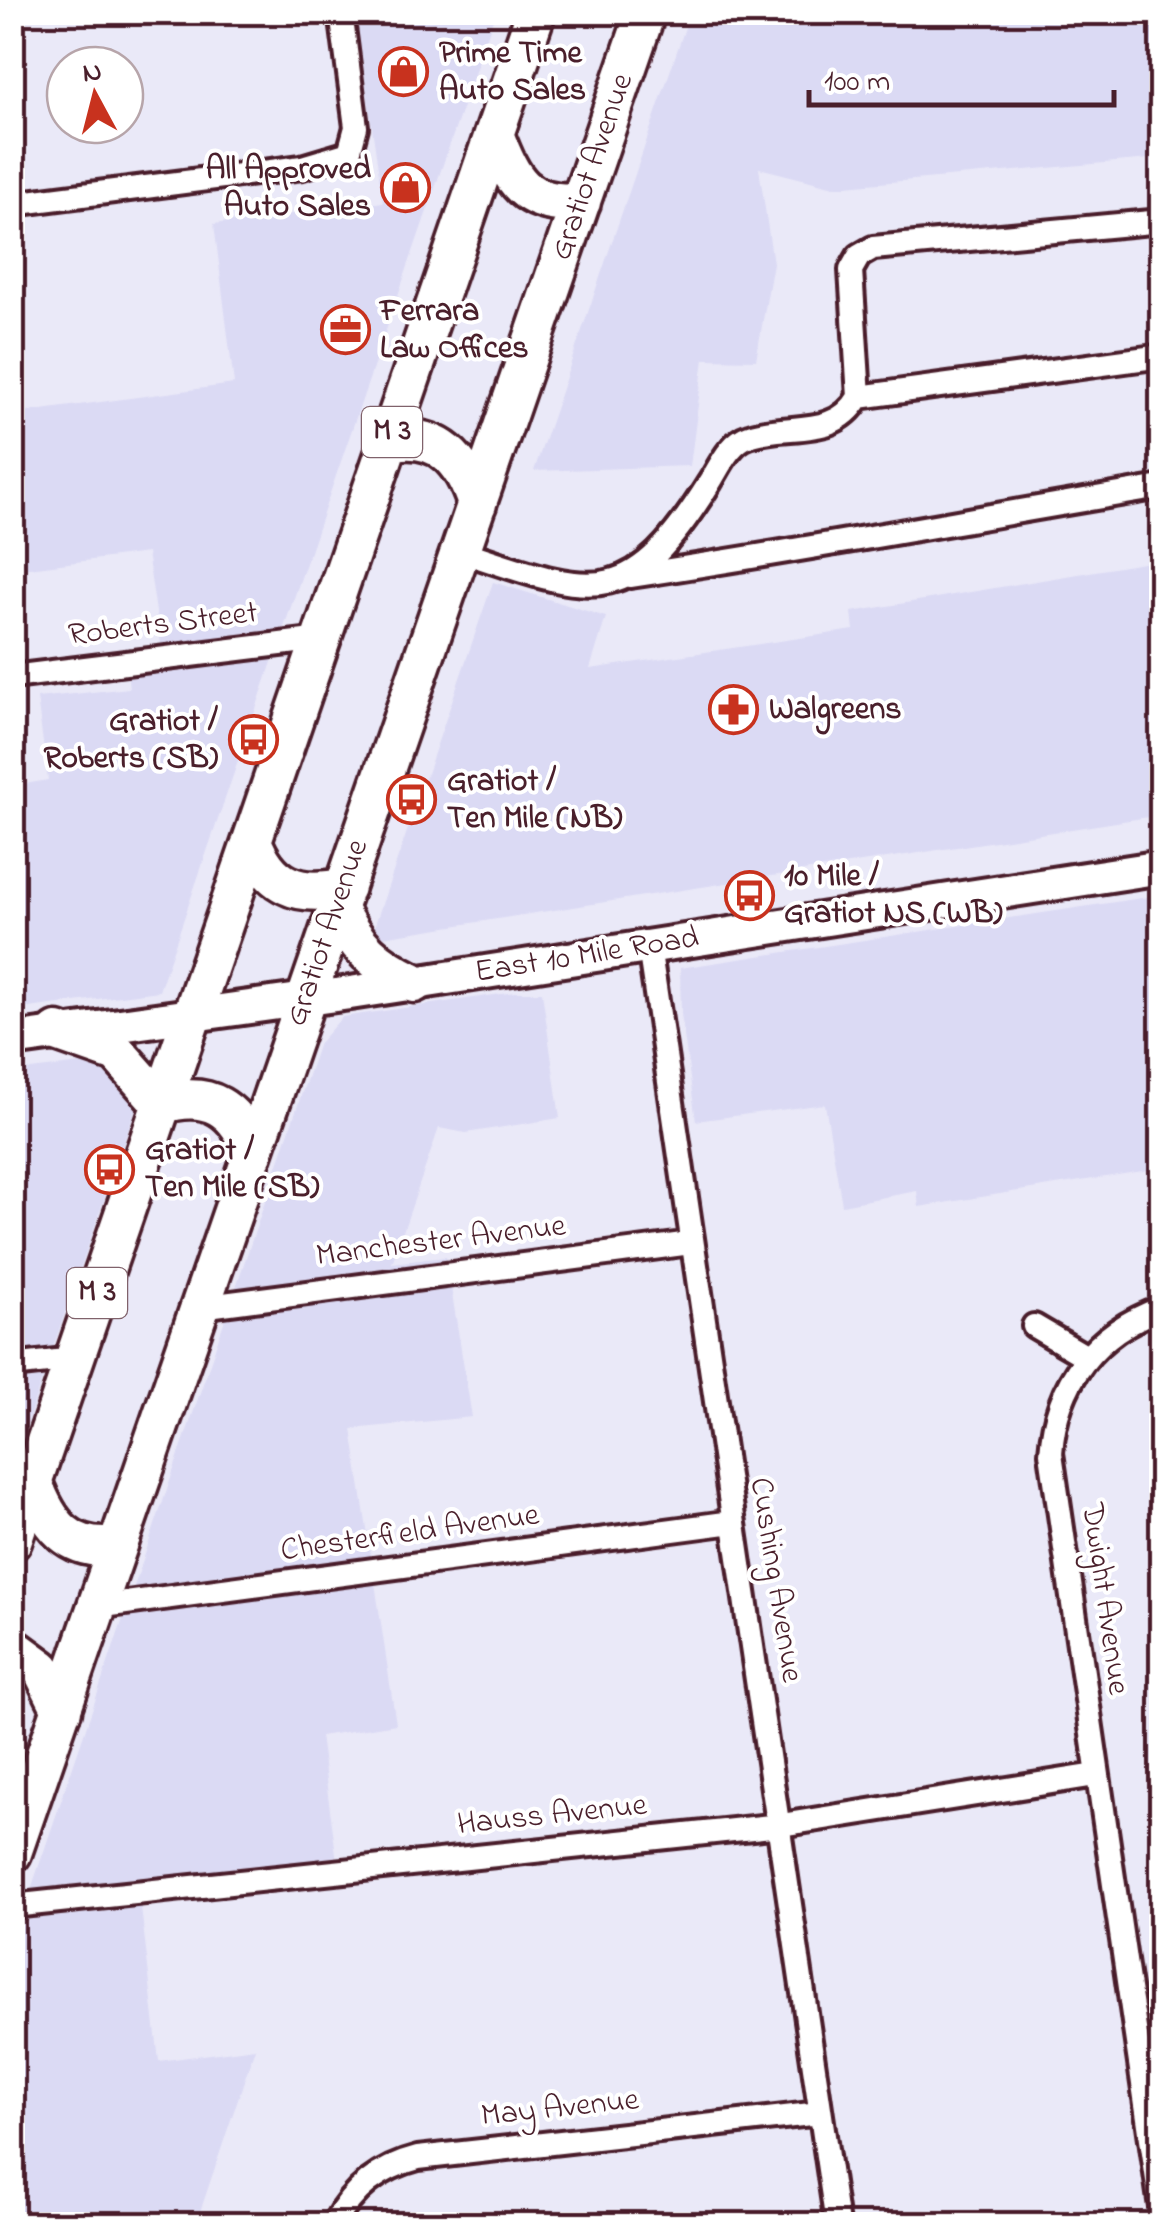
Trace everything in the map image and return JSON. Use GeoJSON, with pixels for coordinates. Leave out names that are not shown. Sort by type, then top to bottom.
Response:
{"type":"FeatureCollection","features":[{"type":"Feature","properties":{"kind":"main road","name":"M 3"},"geometry":{"type":"LineString","coordinates":[[12,1542],[536,12]]}},
{"type":"Feature","properties":{"kind":"main road","name":"Gratiot Avenue"},"geometry":{"type":"LineString","coordinates":[[12,1853],[646,12]]}},
{"type":"Feature","properties":{"kind":"main road"},"geometry":{"type":"LineString","coordinates":[[494,134],[506,165],[534,198],[547,203],[581,202]]}},
{"type":"Feature","properties":{"kind":"main road"},"geometry":{"type":"LineString","coordinates":[[389,442],[419,438],[443,448],[464,470],[477,504]]}},
{"type":"Feature","properties":{"kind":"main road"},"geometry":{"type":"LineString","coordinates":[[252,841],[268,873],[287,888],[341,897],[364,952],[387,970],[414,983]]}},
{"type":"Feature","properties":{"kind":"main road","name":"East 10 Mile Road"},"geometry":{"type":"LineString","coordinates":[[12,1040],[414,983],[1162,867]]}},
{"type":"Feature","properties":{"kind":"main road"},"geometry":{"type":"LineString","coordinates":[[57,1032],[116,1053],[162,1104],[192,1098],[222,1105],[244,1128],[252,1153]]}},
{"type":"Feature","properties":{"kind":"main road"},"geometry":{"type":"LineString","coordinates":[[33,1482],[48,1518],[65,1537],[88,1548],[117,1546]]}},
{"type":"Feature","properties":{"kind":"main road"},"geometry":{"type":"LineString","coordinates":[[12,1647],[42,1669],[62,1710]]}},
{"type":"Feature","properties":{"kind":"street"},"geometry":{"type":"LineString","coordinates":[[12,204],[302,168],[350,154],[356,127],[340,12]]}},
{"type":"Feature","properties":{"kind":"street"},"geometry":{"type":"LineString","coordinates":[[630,576],[681,525],[725,456],[746,436],[820,427],[842,418],[859,397],[852,270],[859,256],[873,248],[1162,221]]}},
{"type":"Feature","properties":{"kind":"street"},"geometry":{"type":"LineString","coordinates":[[859,397],[1162,356]]}},
{"type":"Feature","properties":{"kind":"street"},"geometry":{"type":"LineString","coordinates":[[461,550],[550,582],[592,586],[630,576],[844,545],[952,522],[1162,487]]}},
{"type":"Feature","properties":{"kind":"street","name":"Roberts Street"},"geometry":{"type":"LineString","coordinates":[[12,677],[321,639]]}},
{"type":"Feature","properties":{"kind":"street","name":"Cushing Avenue"},"geometry":{"type":"LineString","coordinates":[[649,946],[837,2224]]}},
{"type":"Feature","properties":{"kind":"street","name":"Manchester Avenue"},"geometry":{"type":"LineString","coordinates":[[200,1307],[691,1244]]}},
{"type":"Feature","properties":{"kind":"street","name":"Dwight Avenue"},"geometry":{"type":"LineString","coordinates":[[1162,1308],[1126,1322],[1086,1356],[1061,1398],[1051,1453],[1096,1776],[1158,2163],[1162,2214]]}},
{"type":"Feature","properties":{"kind":"street"},"geometry":{"type":"LineString","coordinates":[[1034,1326],[1086,1356]]}},
{"type":"Feature","properties":{"kind":"street"},"geometry":{"type":"LineString","coordinates":[[12,1366],[74,1360]]}},
{"type":"Feature","properties":{"kind":"street","name":"Chesterfield Avenue"},"geometry":{"type":"LineString","coordinates":[[96,1608],[733,1522]]}},
{"type":"Feature","properties":{"kind":"street","name":"Hauss Avenue"},"geometry":{"type":"LineString","coordinates":[[12,1906],[781,1825],[1096,1776]]}},
{"type":"Feature","properties":{"kind":"street","name":"May Avenue"},"geometry":{"type":"LineString","coordinates":[[334,2224],[345,2204],[369,2180],[391,2165],[418,2158],[820,2114]]}},
{"type":"Feature","properties":{"kind":"shaded area"},"geometry":{"type":"Polygon","coordinates":[[[355,13],[495,13],[159,991],[13,1010],[13,786],[48,780],[37,698],[129,688],[124,649],[161,644],[147,553],[13,570],[12,414],[234,384],[214,224],[383,202],[355,13]]]}},
{"type":"Feature","properties":{"kind":"shaded area"},"geometry":{"type":"Polygon","coordinates":[[[690,13],[1161,13],[1161,158],[834,187],[759,168],[773,263],[756,360],[704,359],[690,466],[534,471],[690,13]]]}},
{"type":"Feature","properties":{"kind":"shaded area"},"geometry":{"type":"Polygon","coordinates":[[[1161,560],[1161,815],[370,939],[493,582],[606,617],[590,669],[854,630],[852,612],[1161,560]]]}},
{"type":"Feature","properties":{"kind":"shaded area"},"geometry":{"type":"Polygon","coordinates":[[[1161,895],[1161,1168],[919,1207],[917,1191],[842,1205],[825,1104],[696,1121],[681,1014],[680,968],[1161,895]]]}},
{"type":"Feature","properties":{"kind":"shaded area"},"geometry":{"type":"Polygon","coordinates":[[[515,992],[542,992],[560,1118],[466,1133],[439,1128],[392,1263],[446,1257],[472,1417],[352,1429],[396,1724],[320,1736],[337,1861],[138,1882],[159,2061],[255,2048],[196,2224],[13,2224],[13,1942],[319,1043],[342,1017],[515,992]]]}},
{"type":"Feature","properties":{"kind":"shaded area"},"geometry":{"type":"Polygon","coordinates":[[[107,1061],[138,1101],[13,1464],[13,1072],[107,1061]]]}},
{"type":"Feature","properties":{"kind":"place","name":"Prime Time Auto Sales"},"geometry":{"type":"Point","coordinates":[404,72]}},
{"type":"Feature","properties":{"kind":"place","name":"All Approved Auto Sales"},"geometry":{"type":"Point","coordinates":[406,188]}},
{"type":"Feature","properties":{"kind":"place","name":"Ferrara Law Offices"},"geometry":{"type":"Point","coordinates":[345,330]}},
{"type":"Feature","properties":{"kind":"place","name":"Walgreens"},"geometry":{"type":"Point","coordinates":[734,710]}},
{"type":"Feature","properties":{"kind":"place","name":"Gratiot / Roberts (SB)"},"geometry":{"type":"Point","coordinates":[253,740]}},
{"type":"Feature","properties":{"kind":"place","name":"Gratiot / Ten Mile (NB)"},"geometry":{"type":"Point","coordinates":[412,800]}},
{"type":"Feature","properties":{"kind":"place","name":"10 Mile / Gratiot NS (WB)"},"geometry":{"type":"Point","coordinates":[749,895]}},
{"type":"Feature","properties":{"kind":"place","name":"Gratiot / Ten Mile (SB)"},"geometry":{"type":"Point","coordinates":[110,1169]}}]}
